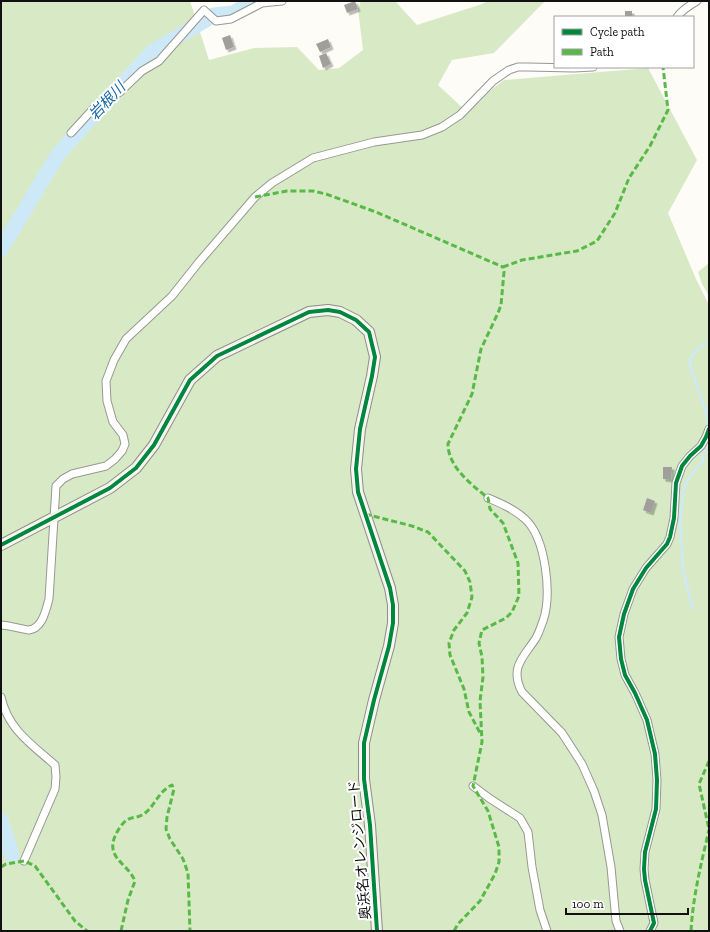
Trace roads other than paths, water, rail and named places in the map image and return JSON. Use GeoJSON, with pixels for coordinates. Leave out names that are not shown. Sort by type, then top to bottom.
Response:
{"type":"FeatureCollection","features":[{"type":"Feature","properties":{"kind":"street"},"geometry":{"type":"LineString","coordinates":[[71,133],[93,109],[120,92],[142,71],[159,61],[204,10],[216,21],[230,19],[262,4],[282,1]]}},
{"type":"Feature","properties":{"kind":"street"},"geometry":{"type":"LineString","coordinates":[[678,16],[690,5],[697,1]]}},
{"type":"Feature","properties":{"kind":"street"},"geometry":{"type":"LineString","coordinates":[[1,625],[29,630],[38,626],[44,615],[49,599],[56,486],[63,479],[72,474],[106,466],[122,451],[125,444],[123,436],[113,422],[107,401],[106,381],[114,360],[126,339],[172,296],[255,197],[272,183],[313,158],[374,142],[422,135],[442,127],[460,115],[493,81],[509,70],[518,67],[554,68]]}},
{"type":"Feature","properties":{"kind":"street","name":"奥浜名オレンジロード"},"geometry":{"type":"LineString","coordinates":[[1,544],[110,488],[136,468],[154,444],[190,380],[217,356],[309,312],[328,310],[340,312],[356,320],[369,332],[375,357],[360,429],[356,469],[358,492],[390,588],[393,605],[393,623],[389,646],[364,743],[364,779],[370,825],[377,931]]}},
{"type":"Feature","properties":{"kind":"street"},"geometry":{"type":"LineString","coordinates":[[650,931],[654,923],[644,870],[645,852],[656,809],[657,780],[655,754],[648,720],[625,675],[621,659],[619,637],[624,614],[633,589],[646,568],[667,544],[670,537],[674,518],[676,483],[682,466],[701,446],[709,429]]}},
{"type":"Feature","properties":{"kind":"street"},"geometry":{"type":"LineString","coordinates":[[488,498],[509,507],[526,520],[540,544],[546,572],[546,604],[544,619],[537,637],[521,658],[517,669],[519,686],[522,692],[562,733],[582,764],[594,791],[602,815],[611,866],[616,921],[620,931]]}},
{"type":"Feature","properties":{"kind":"street"},"geometry":{"type":"LineString","coordinates":[[1,697],[4,710],[13,725],[23,737],[54,764],[56,777],[55,789],[24,861]]}},
{"type":"Feature","properties":{"kind":"street"},"geometry":{"type":"LineString","coordinates":[[472,786],[520,818],[528,832],[532,867],[540,910],[547,931]]}},
{"type":"Feature","properties":{"kind":"waterway","name":"岩根川"},"geometry":{"type":"LineString","coordinates":[[1,249],[59,153],[152,52],[214,15],[233,13],[254,1]]}},
{"type":"Feature","properties":{"kind":"waterway"},"geometry":{"type":"LineString","coordinates":[[707,429],[708,417],[691,369],[690,359],[699,347],[709,342]]}},
{"type":"Feature","properties":{"kind":"waterway"},"geometry":{"type":"LineString","coordinates":[[693,609],[683,571],[680,521],[683,491],[690,476],[703,462],[705,444]]}},
{"type":"Feature","properties":{"kind":"waterway","name":"岩根川"},"geometry":{"type":"LineString","coordinates":[[1,820],[12,855]]}}]}
